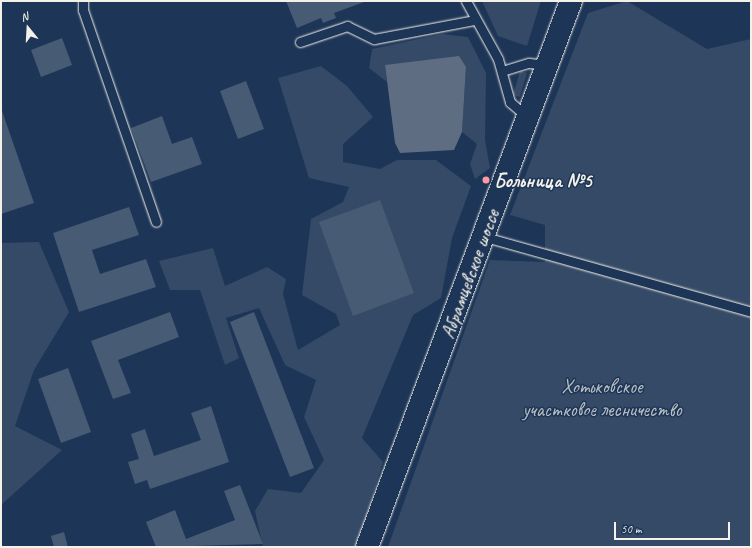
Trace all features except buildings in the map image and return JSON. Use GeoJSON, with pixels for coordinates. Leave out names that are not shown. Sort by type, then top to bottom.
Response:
{"type":"FeatureCollection","features":[{"type":"Feature","properties":{"kind":"street","name":"Абрамцевское шоссе"},"geometry":{"type":"LineString","coordinates":[[367,547],[571,1]]}},
{"type":"Feature","properties":{"kind":"lane"},"geometry":{"type":"LineString","coordinates":[[83,1],[83,10],[156,222]]}},
{"type":"Feature","properties":{"kind":"lane"},"geometry":{"type":"LineString","coordinates":[[466,1],[502,71],[510,102],[527,117]]}},
{"type":"Feature","properties":{"kind":"lane"},"geometry":{"type":"LineString","coordinates":[[300,42],[347,26],[374,39],[475,20]]}},
{"type":"Feature","properties":{"kind":"lane"},"geometry":{"type":"LineString","coordinates":[[502,71],[529,63],[547,65]]}},
{"type":"Feature","properties":{"kind":"lane"},"geometry":{"type":"LineString","coordinates":[[484,237],[751,312]]}},
{"type":"Feature","properties":{"kind":"green space"},"geometry":{"type":"Polygon","coordinates":[[[482,1],[541,1],[527,46],[498,36],[482,1]]]}},
{"type":"Feature","properties":{"kind":"green space","name":"Хотьковское участковое лесничество"},"geometry":{"type":"Polygon","coordinates":[[[627,1],[707,49],[751,39],[751,547],[388,547],[490,260],[545,262],[545,225],[510,215],[588,13],[627,1]]]}},
{"type":"Feature","properties":{"kind":"green space"},"geometry":{"type":"Polygon","coordinates":[[[442,34],[468,37],[486,73],[485,140],[490,168],[475,179],[470,164],[477,144],[462,132],[466,67],[385,65],[387,82],[369,68],[372,49],[442,34]]]}},
{"type":"Feature","properties":{"kind":"green space"},"geometry":{"type":"Polygon","coordinates":[[[321,66],[347,86],[373,117],[343,144],[343,162],[380,169],[397,160],[436,160],[471,186],[452,238],[441,298],[413,315],[362,438],[383,462],[357,547],[263,547],[255,511],[268,489],[301,493],[324,460],[304,417],[316,380],[285,365],[259,308],[226,318],[239,358],[225,365],[200,290],[170,290],[159,261],[213,248],[225,286],[267,267],[286,279],[283,294],[298,350],[340,325],[336,314],[302,295],[311,219],[343,202],[349,187],[309,178],[278,78],[321,66]]]}},
{"type":"Feature","properties":{"kind":"green space"},"geometry":{"type":"Polygon","coordinates":[[[520,71],[527,73],[520,97],[513,95],[520,71]]]}},
{"type":"Feature","properties":{"kind":"green space"},"geometry":{"type":"Polygon","coordinates":[[[39,242],[69,312],[34,370],[15,426],[62,450],[1,505],[1,243],[39,242]]]}},
{"type":"Feature","properties":{"kind":"shaded area"},"geometry":{"type":"Polygon","coordinates":[[[459,56],[466,67],[462,132],[454,150],[400,153],[395,143],[385,65],[459,56]]]}},
{"type":"Feature","properties":{"kind":"place","name":"Больница №5"},"geometry":{"type":"Point","coordinates":[486,180]}}]}
